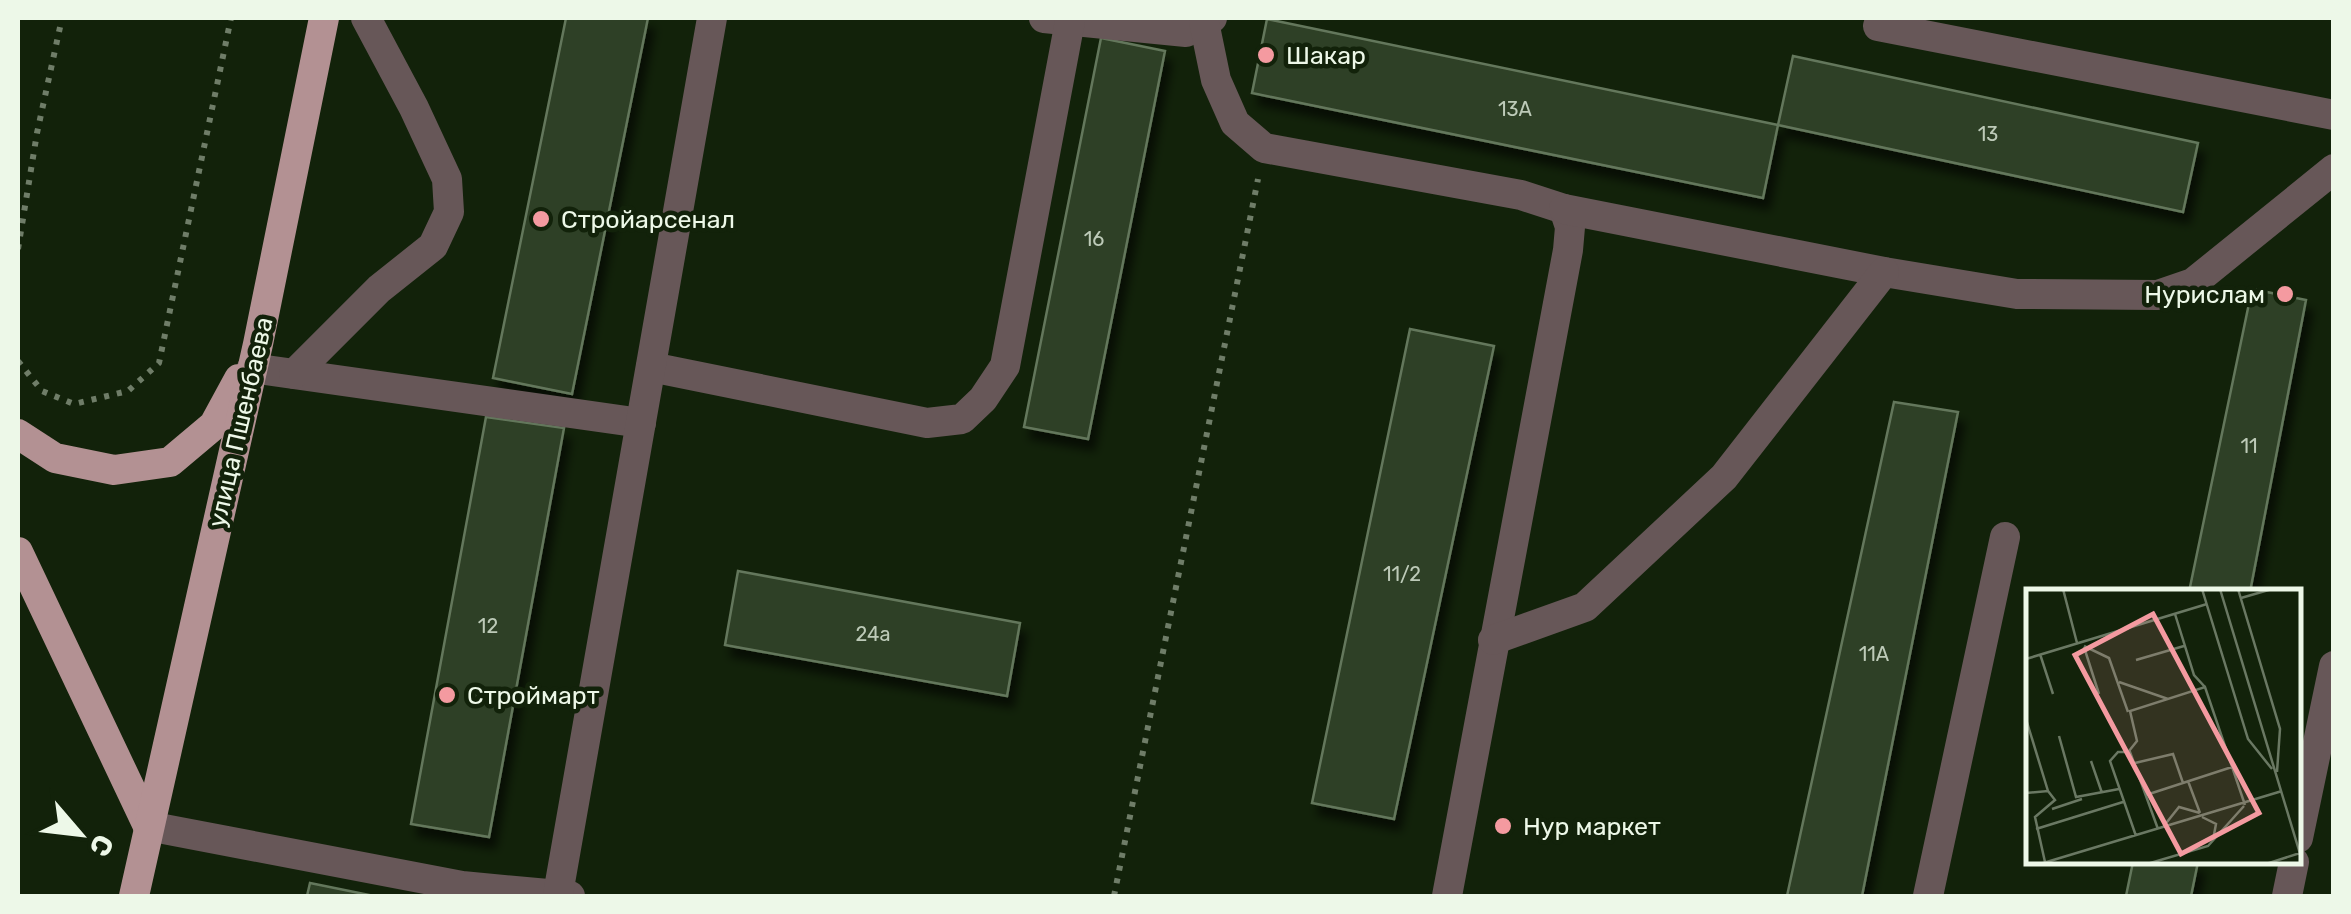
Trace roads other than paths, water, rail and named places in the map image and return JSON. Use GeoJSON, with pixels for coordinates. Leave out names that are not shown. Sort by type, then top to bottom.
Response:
{"type":"FeatureCollection","features":[{"type":"Feature","properties":{"kind":"main road","name":"улица Пшенбаева"},"geometry":{"type":"LineString","coordinates":[[134,896],[255,356],[324,18]]}},
{"type":"Feature","properties":{"kind":"main road"},"geometry":{"type":"LineString","coordinates":[[18,434],[54,458],[114,470],[170,462],[214,425],[255,356]]}},
{"type":"Feature","properties":{"kind":"main road"},"geometry":{"type":"LineString","coordinates":[[18,552],[148,826]]}},
{"type":"Feature","properties":{"kind":"street"},"geometry":{"type":"LineString","coordinates":[[294,374],[379,289],[433,246],[449,212],[447,179],[366,18]]}},
{"type":"Feature","properties":{"kind":"street"},"geometry":{"type":"LineString","coordinates":[[148,826],[462,886],[564,895],[712,18]]}},
{"type":"Feature","properties":{"kind":"street"},"geometry":{"type":"LineString","coordinates":[[651,367],[927,423],[962,418],[982,399],[1004,366],[1057,19],[1186,32],[1208,20],[1216,80],[1234,123],[1264,148],[1521,195],[1564,209],[1884,272],[2017,294],[2158,295],[2193,282],[2334,169]]}},
{"type":"Feature","properties":{"kind":"street"},"geometry":{"type":"LineString","coordinates":[[1878,26],[2334,115]]}},
{"type":"Feature","properties":{"kind":"street"},"geometry":{"type":"LineString","coordinates":[[1447,896],[1568,250],[1570,227],[1564,209]]}},
{"type":"Feature","properties":{"kind":"street"},"geometry":{"type":"LineString","coordinates":[[1493,640],[1585,607],[1724,477],[1884,272]]}},
{"type":"Feature","properties":{"kind":"street"},"geometry":{"type":"LineString","coordinates":[[255,356],[294,374],[641,423]]}},
{"type":"Feature","properties":{"kind":"street"},"geometry":{"type":"LineString","coordinates":[[1928,896],[2004,537]]}},
{"type":"Feature","properties":{"kind":"street"},"geometry":{"type":"LineString","coordinates":[[2301,824],[2334,666]]}},
{"type":"Feature","properties":{"kind":"street"},"geometry":{"type":"LineString","coordinates":[[2287,896],[2294,864]]}},
{"type":"Feature","properties":{"kind":"place","name":"Шакар"},"geometry":{"type":"Point","coordinates":[1266,55]}},
{"type":"Feature","properties":{"kind":"place","name":"Стройарсенал"},"geometry":{"type":"Point","coordinates":[541,219]}},
{"type":"Feature","properties":{"kind":"place","name":"Нурислам"},"geometry":{"type":"Point","coordinates":[2285,294]}},
{"type":"Feature","properties":{"kind":"place","name":"Строймарт"},"geometry":{"type":"Point","coordinates":[447,695]}},
{"type":"Feature","properties":{"kind":"place","name":"Нур маркет"},"geometry":{"type":"Point","coordinates":[1503,826]}}]}
